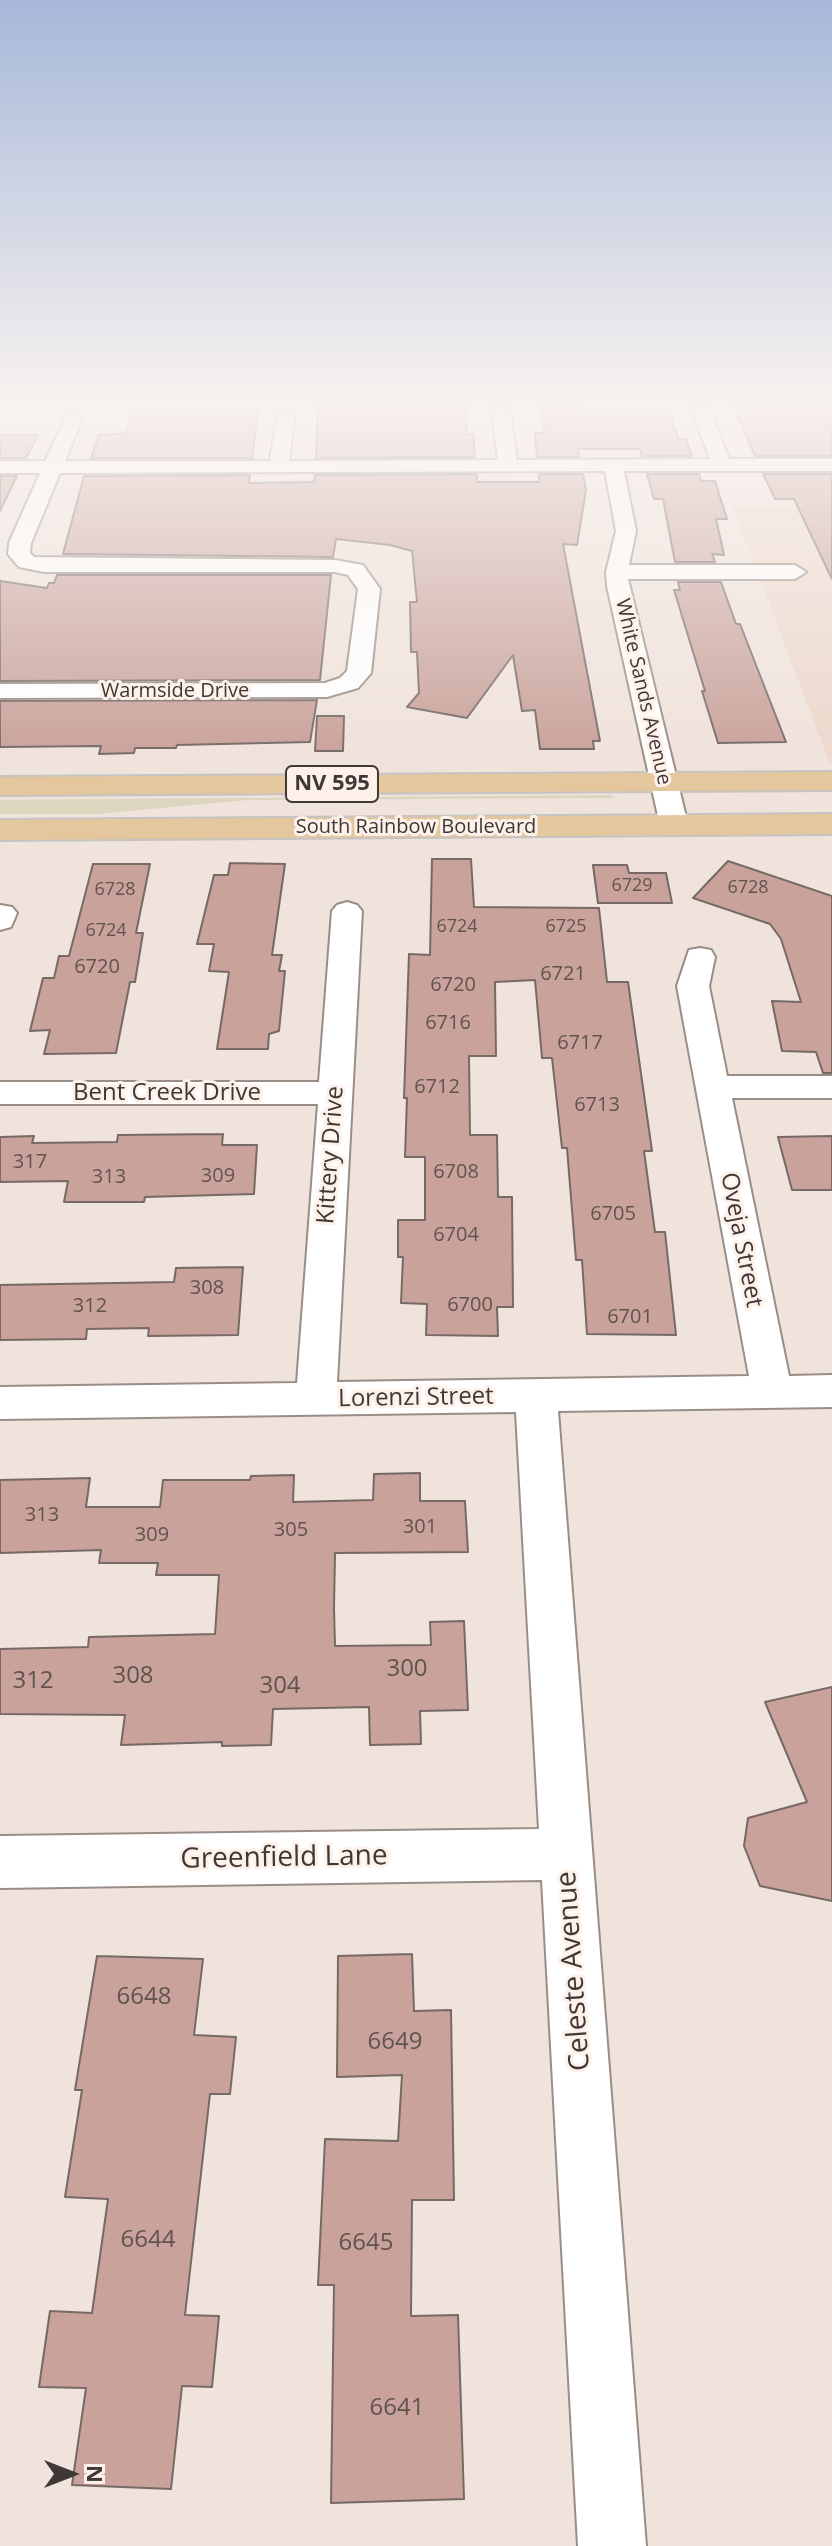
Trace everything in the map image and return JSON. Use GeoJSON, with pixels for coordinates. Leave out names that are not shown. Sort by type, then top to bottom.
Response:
{"type":"FeatureCollection","features":[{"type":"Feature","properties":{"kind":"main road","name":"South Rainbow Boulevard"},"geometry":{"type":"LineString","coordinates":[[0,786],[832,781]]}},
{"type":"Feature","properties":{"kind":"main road","name":"South Rainbow Boulevard"},"geometry":{"type":"LineString","coordinates":[[0,830],[832,824]]}},
{"type":"Feature","properties":{"kind":"street","name":"Warmside Drive"},"geometry":{"type":"LineString","coordinates":[[0,691],[327,690],[349,683],[359,673],[369,589],[355,570],[335,566],[44,566],[27,562],[19,554],[28,524]]}},
{"type":"Feature","properties":{"kind":"street","name":"White Sands Avenue"},"geometry":{"type":"LineString","coordinates":[[626,524],[617,572],[674,825]]}},
{"type":"Feature","properties":{"kind":"street"},"geometry":{"type":"LineString","coordinates":[[617,572],[795,572]]}},
{"type":"Feature","properties":{"kind":"street","name":"Kittery Drive"},"geometry":{"type":"LineString","coordinates":[[316,1399],[347,911]]}},
{"type":"Feature","properties":{"kind":"street","name":"Oveja Street"},"geometry":{"type":"LineString","coordinates":[[700,957],[693,986],[772,1393]]}},
{"type":"Feature","properties":{"kind":"street"},"geometry":{"type":"LineString","coordinates":[[711,1087],[832,1087]]}},
{"type":"Feature","properties":{"kind":"street","name":"Bent Creek Drive"},"geometry":{"type":"LineString","coordinates":[[0,1093],[335,1093]]}},
{"type":"Feature","properties":{"kind":"street","name":"Lorenzi Street"},"geometry":{"type":"LineString","coordinates":[[0,1403],[832,1391]]}},
{"type":"Feature","properties":{"kind":"street","name":"Celeste Avenue"},"geometry":{"type":"LineString","coordinates":[[536,1397],[612,2546]]}},
{"type":"Feature","properties":{"kind":"street","name":"Greenfield Lane"},"geometry":{"type":"LineString","coordinates":[[0,1862],[567,1854]]}},
{"type":"Feature","properties":{"kind":"shaded area"},"geometry":{"type":"Polygon","coordinates":[[[739,524],[832,524],[832,762],[829,762],[739,524]]]}},
{"type":"Feature","properties":{"kind":"shaded area"},"geometry":{"type":"Polygon","coordinates":[[[610,795],[615,798],[248,800],[97,814],[0,814],[0,800],[610,795]]]}},
{"type":"Feature","properties":{"kind":"building"},"geometry":{"type":"Polygon","coordinates":[[[71,524],[580,524],[577,545],[563,544],[600,741],[593,741],[594,749],[540,749],[535,710],[522,711],[513,655],[467,718],[407,707],[419,693],[417,652],[411,652],[410,602],[417,602],[412,551],[390,545],[336,539],[333,557],[63,554],[71,524]]]}},
{"type":"Feature","properties":{"kind":"building"},"geometry":{"type":"Polygon","coordinates":[[[668,524],[717,524],[724,555],[712,554],[715,562],[675,562],[668,524]]]}},
{"type":"Feature","properties":{"kind":"building"},"geometry":{"type":"Polygon","coordinates":[[[806,524],[832,524],[832,579],[806,524]]]}},
{"type":"Feature","properties":{"kind":"building"},"geometry":{"type":"Polygon","coordinates":[[[57,575],[331,575],[320,680],[0,681],[0,581],[47,588],[49,583],[54,583],[57,575]]]}},
{"type":"Feature","properties":{"kind":"building"},"geometry":{"type":"Polygon","coordinates":[[[678,582],[721,582],[786,742],[718,743],[674,590],[680,590],[678,582]]]}},
{"type":"Feature","properties":{"kind":"building"},"geometry":{"type":"Polygon","coordinates":[[[317,700],[310,742],[177,745],[176,748],[135,748],[134,753],[99,754],[101,746],[0,747],[0,701],[317,700]]]}},
{"type":"Feature","properties":{"kind":"building"},"geometry":{"type":"Polygon","coordinates":[[[317,716],[344,716],[343,751],[315,751],[317,716]]]}},
{"type":"Feature","properties":{"kind":"building"},"geometry":{"type":"Polygon","coordinates":[[[432,859],[471,859],[474,907],[599,908],[607,982],[628,982],[652,1151],[644,1151],[655,1232],[665,1232],[676,1335],[587,1334],[582,1260],[576,1260],[567,1148],[562,1148],[552,1058],[542,1058],[535,980],[495,982],[496,1056],[469,1056],[470,1135],[497,1135],[498,1197],[512,1197],[513,1307],[497,1307],[498,1336],[426,1335],[427,1304],[401,1303],[403,1257],[398,1257],[398,1220],[425,1220],[425,1157],[405,1157],[407,1098],[404,1098],[409,954],[430,955],[432,859]]]}},
{"type":"Feature","properties":{"kind":"building"},"geometry":{"type":"Polygon","coordinates":[[[728,861],[832,896],[832,1073],[823,1073],[816,1052],[782,1051],[772,1001],[801,1002],[781,939],[770,924],[693,898],[728,861]]]}},
{"type":"Feature","properties":{"kind":"building"},"geometry":{"type":"Polygon","coordinates":[[[230,863],[285,864],[272,955],[282,955],[279,971],[285,971],[279,1031],[269,1034],[268,1049],[217,1049],[229,972],[209,971],[214,944],[197,944],[214,875],[228,875],[230,863]]]}},
{"type":"Feature","properties":{"kind":"building"},"geometry":{"type":"Polygon","coordinates":[[[93,864],[150,864],[136,933],[143,933],[135,982],[130,982],[116,1053],[44,1054],[50,1030],[30,1031],[43,978],[54,978],[59,956],[69,956],[93,864]]]}},
{"type":"Feature","properties":{"kind":"building"},"geometry":{"type":"Polygon","coordinates":[[[593,865],[627,865],[629,873],[666,873],[672,903],[598,903],[593,865]]]}},
{"type":"Feature","properties":{"kind":"building"},"geometry":{"type":"Polygon","coordinates":[[[223,1134],[222,1145],[257,1145],[254,1194],[145,1197],[144,1202],[64,1202],[68,1181],[0,1182],[0,1137],[34,1136],[32,1143],[117,1142],[118,1135],[223,1134]]]}},
{"type":"Feature","properties":{"kind":"building"},"geometry":{"type":"Polygon","coordinates":[[[832,1136],[832,1190],[792,1190],[778,1137],[832,1136]]]}},
{"type":"Feature","properties":{"kind":"building"},"geometry":{"type":"Polygon","coordinates":[[[243,1267],[238,1335],[148,1336],[149,1328],[87,1329],[86,1339],[0,1340],[0,1285],[174,1282],[176,1268],[243,1267]]]}},
{"type":"Feature","properties":{"kind":"building"},"geometry":{"type":"Polygon","coordinates":[[[420,1473],[420,1501],[465,1501],[468,1552],[335,1553],[334,1608],[335,1646],[431,1645],[430,1622],[464,1621],[468,1710],[420,1711],[421,1744],[370,1745],[369,1707],[273,1709],[271,1745],[222,1746],[222,1742],[121,1745],[125,1715],[0,1714],[0,1649],[88,1647],[89,1637],[215,1634],[219,1575],[156,1575],[158,1563],[99,1563],[101,1550],[0,1553],[0,1480],[90,1478],[86,1507],[160,1507],[163,1480],[250,1480],[251,1476],[294,1475],[293,1502],[373,1500],[374,1474],[420,1473]]]}},
{"type":"Feature","properties":{"kind":"building"},"geometry":{"type":"Polygon","coordinates":[[[832,1687],[832,1901],[760,1886],[744,1846],[748,1818],[807,1802],[765,1702],[832,1687]]]}},
{"type":"Feature","properties":{"kind":"building"},"geometry":{"type":"Polygon","coordinates":[[[412,1954],[414,2011],[451,2010],[454,2200],[412,2200],[411,2316],[458,2315],[464,2499],[331,2503],[334,2285],[318,2285],[325,2139],[398,2141],[402,2075],[337,2077],[338,1956],[412,1954]]]}},
{"type":"Feature","properties":{"kind":"building"},"geometry":{"type":"Polygon","coordinates":[[[97,1956],[203,1959],[194,2035],[236,2037],[230,2094],[210,2094],[185,2315],[219,2316],[212,2387],[182,2386],[171,2489],[72,2485],[86,2388],[39,2387],[50,2311],[92,2313],[108,2199],[65,2197],[82,2090],[75,2090],[97,1956]]]}}]}
